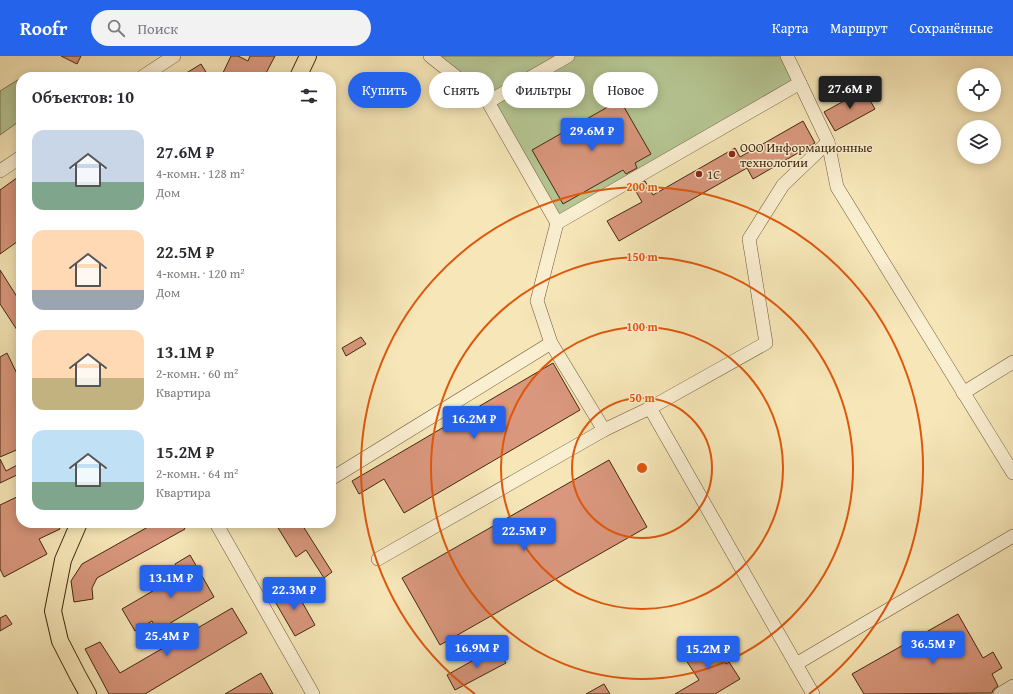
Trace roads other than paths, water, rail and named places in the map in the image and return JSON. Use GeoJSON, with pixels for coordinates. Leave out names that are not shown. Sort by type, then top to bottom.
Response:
{"type":"FeatureCollection","features":[{"type":"Feature","properties":{"kind":"main road"},"geometry":{"type":"LineString","coordinates":[[300,72],[308,56]]}},
{"type":"Feature","properties":{"kind":"main road"},"geometry":{"type":"LineString","coordinates":[[77,528],[63,560],[53,611],[60,641],[88,694]]}},
{"type":"Feature","properties":{"kind":"street"},"geometry":{"type":"LineString","coordinates":[[150,72],[174,56]]}},
{"type":"Feature","properties":{"kind":"street"},"geometry":{"type":"LineString","coordinates":[[430,56],[450,72]]}},
{"type":"Feature","properties":{"kind":"street"},"geometry":{"type":"LineString","coordinates":[[494,99],[568,56]]}},
{"type":"Feature","properties":{"kind":"street"},"geometry":{"type":"LineString","coordinates":[[787,56],[828,142],[837,187],[1013,473]]}},
{"type":"Feature","properties":{"kind":"street"},"geometry":{"type":"LineString","coordinates":[[557,224],[800,82]]}},
{"type":"Feature","properties":{"kind":"street"},"geometry":{"type":"LineString","coordinates":[[491,108],[557,224],[537,301],[551,343],[604,430]]}},
{"type":"Feature","properties":{"kind":"street"},"geometry":{"type":"LineString","coordinates":[[378,559],[604,430],[650,408],[766,343],[749,239],[782,185],[828,142]]}},
{"type":"Feature","properties":{"kind":"street"},"geometry":{"type":"LineString","coordinates":[[0,171],[16,160]]}},
{"type":"Feature","properties":{"kind":"street"},"geometry":{"type":"LineString","coordinates":[[336,476],[551,343]]}},
{"type":"Feature","properties":{"kind":"street"},"geometry":{"type":"LineString","coordinates":[[963,393],[1013,362]]}},
{"type":"Feature","properties":{"kind":"street"},"geometry":{"type":"LineString","coordinates":[[650,408],[814,694]]}},
{"type":"Feature","properties":{"kind":"street"},"geometry":{"type":"LineString","coordinates":[[219,528],[313,694]]}},
{"type":"Feature","properties":{"kind":"street"},"geometry":{"type":"LineString","coordinates":[[796,664],[1013,536]]}},
{"type":"Feature","properties":{"kind":"street"},"geometry":{"type":"LineString","coordinates":[[1000,694],[1013,686]]}},
{"type":"Feature","properties":{"kind":"place","name":"ООО Информационные технологии"},"geometry":{"type":"Point","coordinates":[732,154]}},
{"type":"Feature","properties":{"kind":"place","name":"1С"},"geometry":{"type":"Point","coordinates":[699,174]}}]}
